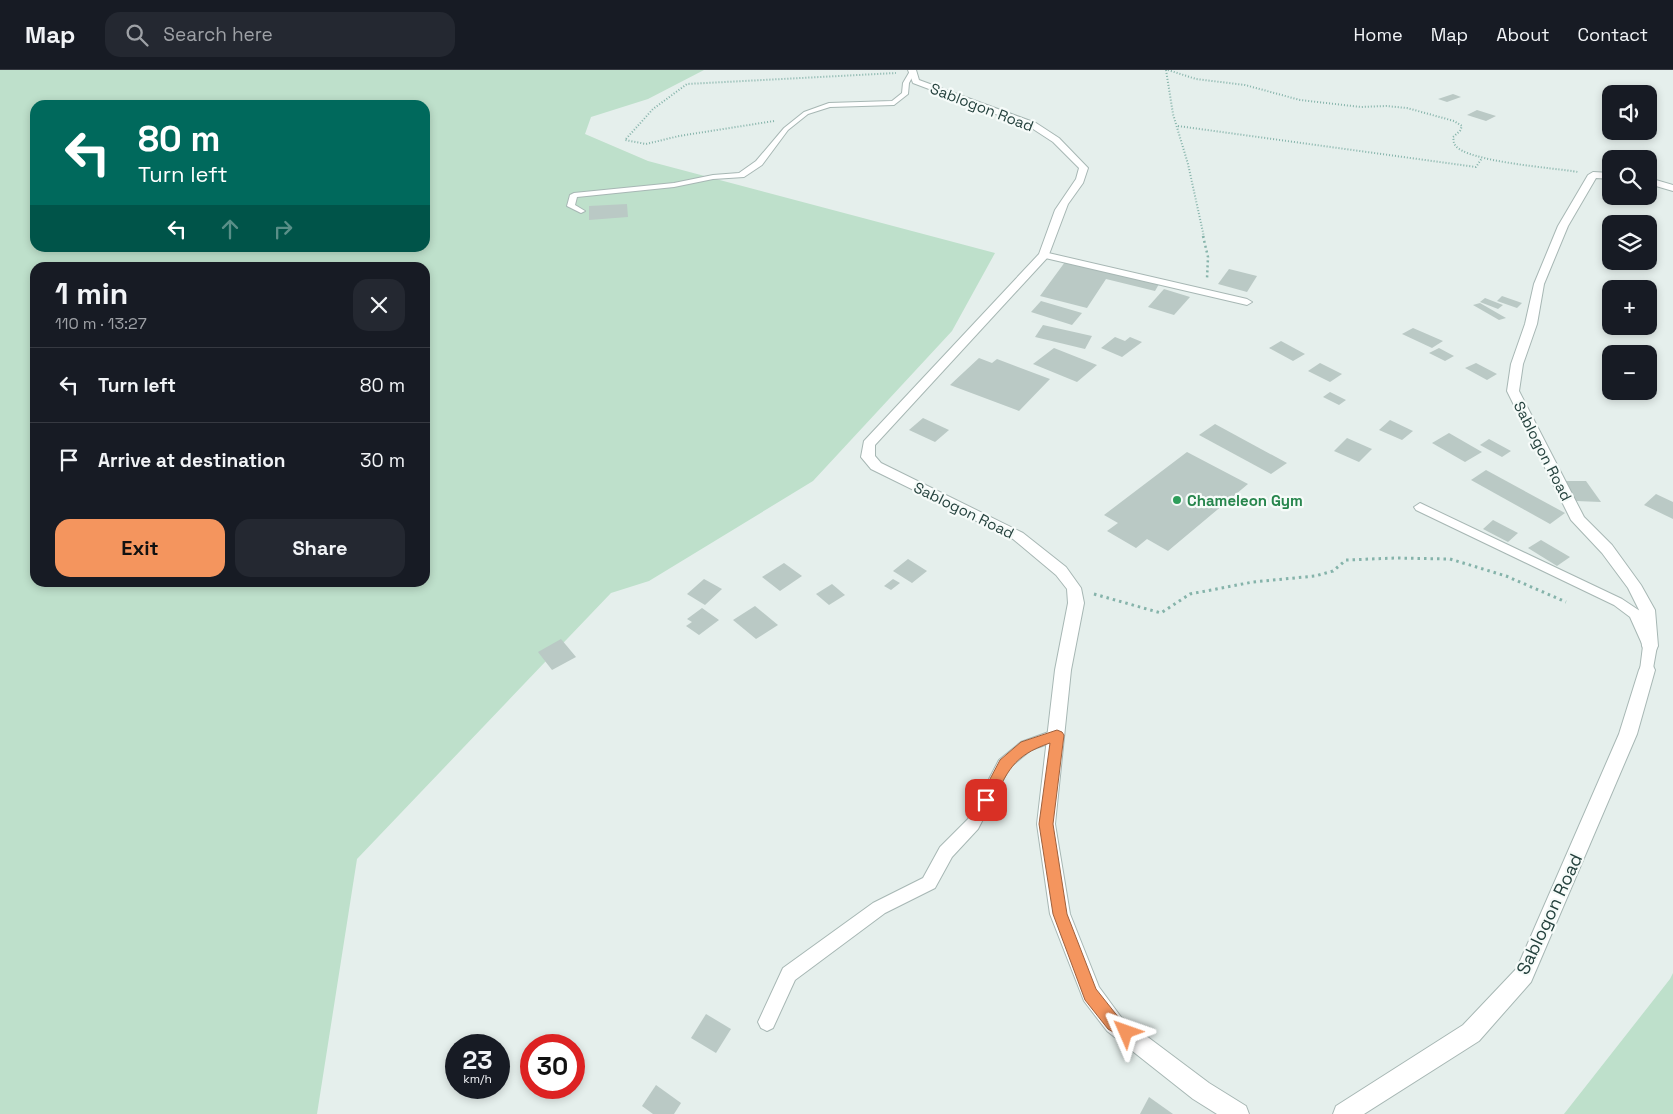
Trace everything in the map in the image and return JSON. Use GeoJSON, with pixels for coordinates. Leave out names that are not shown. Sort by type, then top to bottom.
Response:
{"type":"FeatureCollection","features":[{"type":"Feature","properties":{"kind":"street","name":"Sablogon Road"},"geometry":{"type":"LineString","coordinates":[[912,71],[916,81],[1033,125],[1056,140],[1084,168],[1081,182],[1071,191],[1055,221],[1044,255],[869,444],[868,457],[876,466],[1018,536],[1061,571],[1074,588]]}},
{"type":"Feature","properties":{"kind":"street","name":"Sablogon Road"},"geometry":{"type":"LineString","coordinates":[[1593,175],[1564,226],[1539,284],[1531,324],[1518,364],[1512,391],[1578,520],[1607,549],[1634,584],[1647,610],[1650,646]]}},
{"type":"Feature","properties":{"kind":"street"},"geometry":{"type":"LineString","coordinates":[[1593,175],[1602,176]]}},
{"type":"Feature","properties":{"kind":"street"},"geometry":{"type":"LineString","coordinates":[[1657,184],[1673,188]]}},
{"type":"Feature","properties":{"kind":"street"},"geometry":{"type":"LineString","coordinates":[[1074,588],[1076,604],[1063,670],[1046,824],[1060,914],[1091,994],[1114,1024],[1201,1091],[1238,1114]]}},
{"type":"Feature","properties":{"kind":"street","name":"Sablogon Road"},"geometry":{"type":"LineString","coordinates":[[1344,1114],[1471,1033],[1524,975],[1628,734],[1647,670]]}},
{"type":"Feature","properties":{"kind":"lane"},"geometry":{"type":"LineString","coordinates":[[581,212],[571,206],[574,195],[674,185],[713,177],[741,175],[759,163],[786,129],[806,113],[829,105],[894,103],[904,94],[906,83],[912,71]]}},
{"type":"Feature","properties":{"kind":"lane"},"geometry":{"type":"LineString","coordinates":[[1044,255],[1247,302]]}},
{"type":"Feature","properties":{"kind":"lane"},"geometry":{"type":"LineString","coordinates":[[1420,508],[1618,602],[1635,614],[1650,646],[1647,670]]}},
{"type":"Feature","properties":{"kind":"lane"},"geometry":{"type":"LineString","coordinates":[[767,1022],[789,974],[879,908],[929,882],[946,852],[972,824],[1004,764],[1026,746],[1057,735]]}},
{"type":"Feature","properties":{"kind":"path"},"geometry":{"type":"LineString","coordinates":[[1206,292],[1208,257],[1178,126],[1173,114],[1167,70],[1196,79],[1245,85],[1300,100],[1362,107],[1386,106],[1454,121],[1462,126],[1460,131],[1453,137],[1455,145],[1469,154],[1482,158],[1593,175]]}},
{"type":"Feature","properties":{"kind":"path"},"geometry":{"type":"LineString","coordinates":[[798,119],[772,121],[679,136],[646,144],[625,140],[634,126],[672,92],[687,84],[912,71]]}},
{"type":"Feature","properties":{"kind":"path"},"geometry":{"type":"LineString","coordinates":[[1178,126],[1476,167],[1482,158]]}},
{"type":"Feature","properties":{"kind":"path"},"geometry":{"type":"LineString","coordinates":[[1074,588],[1161,613],[1190,594],[1253,582],[1315,576],[1333,571],[1346,560],[1396,558],[1450,559],[1506,576],[1566,602]]}},
{"type":"Feature","properties":{"kind":"green space"},"geometry":{"type":"Polygon","coordinates":[[[0,70],[704,70],[648,99],[591,117],[585,134],[648,161],[995,253],[952,331],[813,481],[649,581],[611,593],[357,859],[317,1114],[0,1114],[0,70]]]}},
{"type":"Feature","properties":{"kind":"green space"},"geometry":{"type":"Polygon","coordinates":[[[1673,973],[1673,1114],[1564,1114],[1670,979],[1673,973]]]}},
{"type":"Feature","properties":{"kind":"building"},"geometry":{"type":"Polygon","coordinates":[[[1453,94],[1461,97],[1447,102],[1438,99],[1453,94]]]}},
{"type":"Feature","properties":{"kind":"building"},"geometry":{"type":"Polygon","coordinates":[[[1477,110],[1496,116],[1486,121],[1467,115],[1477,110]]]}},
{"type":"Feature","properties":{"kind":"building"},"geometry":{"type":"Polygon","coordinates":[[[627,204],[628,217],[589,220],[589,206],[627,204]]]}},
{"type":"Feature","properties":{"kind":"building"},"geometry":{"type":"Polygon","coordinates":[[[1065,262],[1159,284],[1155,291],[1106,279],[1087,308],[1040,296],[1065,262]]]}},
{"type":"Feature","properties":{"kind":"building"},"geometry":{"type":"Polygon","coordinates":[[[1229,269],[1257,276],[1247,292],[1218,284],[1229,269]]]}},
{"type":"Feature","properties":{"kind":"building"},"geometry":{"type":"Polygon","coordinates":[[[1164,289],[1190,297],[1174,315],[1148,307],[1164,289]]]}},
{"type":"Feature","properties":{"kind":"building"},"geometry":{"type":"Polygon","coordinates":[[[1502,296],[1522,303],[1517,308],[1497,301],[1502,296]]]}},
{"type":"Feature","properties":{"kind":"building"},"geometry":{"type":"Polygon","coordinates":[[[1485,298],[1503,305],[1498,309],[1480,302],[1485,298]]]}},
{"type":"Feature","properties":{"kind":"building"},"geometry":{"type":"Polygon","coordinates":[[[1041,301],[1082,313],[1072,325],[1031,312],[1041,301]]]}},
{"type":"Feature","properties":{"kind":"building"},"geometry":{"type":"Polygon","coordinates":[[[1480,303],[1506,318],[1499,320],[1473,305],[1480,303]]]}},
{"type":"Feature","properties":{"kind":"building"},"geometry":{"type":"Polygon","coordinates":[[[1043,325],[1092,336],[1085,349],[1035,337],[1043,325]]]}},
{"type":"Feature","properties":{"kind":"building"},"geometry":{"type":"Polygon","coordinates":[[[1413,328],[1443,341],[1432,348],[1402,334],[1413,328]]]}},
{"type":"Feature","properties":{"kind":"building"},"geometry":{"type":"Polygon","coordinates":[[[1115,337],[1125,341],[1130,337],[1142,342],[1122,357],[1101,348],[1115,337]]]}},
{"type":"Feature","properties":{"kind":"building"},"geometry":{"type":"Polygon","coordinates":[[[1281,341],[1305,354],[1293,361],[1269,348],[1281,341]]]}},
{"type":"Feature","properties":{"kind":"building"},"geometry":{"type":"Polygon","coordinates":[[[1054,348],[1097,365],[1077,382],[1033,364],[1054,348]]]}},
{"type":"Feature","properties":{"kind":"building"},"geometry":{"type":"Polygon","coordinates":[[[1439,348],[1454,356],[1445,361],[1429,353],[1439,348]]]}},
{"type":"Feature","properties":{"kind":"building"},"geometry":{"type":"Polygon","coordinates":[[[979,358],[992,363],[997,359],[1050,379],[1019,411],[950,385],[979,358]]]}},
{"type":"Feature","properties":{"kind":"building"},"geometry":{"type":"Polygon","coordinates":[[[1320,363],[1342,374],[1330,382],[1308,371],[1320,363]]]}},
{"type":"Feature","properties":{"kind":"building"},"geometry":{"type":"Polygon","coordinates":[[[1476,363],[1497,374],[1487,380],[1465,368],[1476,363]]]}},
{"type":"Feature","properties":{"kind":"building"},"geometry":{"type":"Polygon","coordinates":[[[1330,392],[1346,400],[1339,405],[1323,397],[1330,392]]]}},
{"type":"Feature","properties":{"kind":"building"},"geometry":{"type":"Polygon","coordinates":[[[923,418],[949,430],[935,442],[909,430],[923,418]]]}},
{"type":"Feature","properties":{"kind":"building"},"geometry":{"type":"Polygon","coordinates":[[[1390,420],[1413,431],[1402,440],[1379,430],[1390,420]]]}},
{"type":"Feature","properties":{"kind":"building"},"geometry":{"type":"Polygon","coordinates":[[[1215,424],[1287,463],[1271,474],[1199,435],[1215,424]]]}},
{"type":"Feature","properties":{"kind":"building"},"geometry":{"type":"Polygon","coordinates":[[[1449,433],[1482,452],[1465,462],[1432,443],[1449,433]]]}},
{"type":"Feature","properties":{"kind":"building"},"geometry":{"type":"Polygon","coordinates":[[[1347,438],[1372,449],[1359,462],[1334,451],[1347,438]]]}},
{"type":"Feature","properties":{"kind":"building"},"geometry":{"type":"Polygon","coordinates":[[[1489,439],[1511,451],[1502,457],[1480,445],[1489,439]]]}},
{"type":"Feature","properties":{"kind":"building","name":"Chameleon Gym"},"geometry":{"type":"Polygon","coordinates":[[[1187,452],[1248,484],[1168,551],[1147,539],[1136,548],[1107,531],[1118,523],[1104,515],[1187,452]]]}},
{"type":"Feature","properties":{"kind":"building"},"geometry":{"type":"Polygon","coordinates":[[[1486,470],[1565,513],[1550,524],[1471,480],[1486,470]]]}},
{"type":"Feature","properties":{"kind":"building"},"geometry":{"type":"Polygon","coordinates":[[[1562,481],[1586,481],[1601,502],[1576,501],[1562,481]]]}},
{"type":"Feature","properties":{"kind":"building"},"geometry":{"type":"Polygon","coordinates":[[[1656,494],[1673,502],[1673,519],[1644,505],[1656,494]]]}},
{"type":"Feature","properties":{"kind":"building"},"geometry":{"type":"Polygon","coordinates":[[[1493,520],[1518,533],[1508,542],[1483,529],[1493,520]]]}},
{"type":"Feature","properties":{"kind":"building"},"geometry":{"type":"Polygon","coordinates":[[[1541,540],[1570,557],[1557,566],[1528,548],[1541,540]]]}},
{"type":"Feature","properties":{"kind":"building"},"geometry":{"type":"Polygon","coordinates":[[[908,559],[927,571],[912,583],[893,571],[908,559]]]}},
{"type":"Feature","properties":{"kind":"building"},"geometry":{"type":"Polygon","coordinates":[[[784,563],[802,576],[780,591],[762,577],[784,563]]]}},
{"type":"Feature","properties":{"kind":"building"},"geometry":{"type":"Polygon","coordinates":[[[704,579],[722,589],[705,605],[687,594],[704,579]]]}},
{"type":"Feature","properties":{"kind":"building"},"geometry":{"type":"Polygon","coordinates":[[[893,579],[900,583],[891,590],[884,586],[893,579]]]}},
{"type":"Feature","properties":{"kind":"building"},"geometry":{"type":"Polygon","coordinates":[[[832,584],[845,595],[829,605],[816,594],[832,584]]]}},
{"type":"Feature","properties":{"kind":"building"},"geometry":{"type":"Polygon","coordinates":[[[755,606],[778,625],[756,639],[733,620],[755,606]]]}},
{"type":"Feature","properties":{"kind":"building"},"geometry":{"type":"Polygon","coordinates":[[[702,608],[719,620],[699,635],[686,626],[692,622],[687,619],[702,608]]]}},
{"type":"Feature","properties":{"kind":"building"},"geometry":{"type":"Polygon","coordinates":[[[561,639],[576,657],[552,670],[538,652],[561,639]]]}},
{"type":"Feature","properties":{"kind":"building"},"geometry":{"type":"Polygon","coordinates":[[[706,1014],[731,1029],[716,1053],[691,1038],[706,1014]]]}},
{"type":"Feature","properties":{"kind":"building"},"geometry":{"type":"Polygon","coordinates":[[[656,1085],[681,1103],[674,1114],[653,1114],[642,1106],[656,1085]]]}},
{"type":"Feature","properties":{"kind":"building"},"geometry":{"type":"Polygon","coordinates":[[[1149,1097],[1173,1114],[1140,1114],[1149,1097]]]}},
{"type":"Feature","properties":{"kind":"place","name":"Chameleon Gym"},"geometry":{"type":"Point","coordinates":[1177,500]}},
{"type":"Feature","properties":{"kind":"route"},"geometry":{"type":"LineString","coordinates":[[986,800],[1004,764],[1026,746],[1057,735],[1046,824],[1060,914],[1091,994],[1114,1024],[1126,1032]]}}]}
